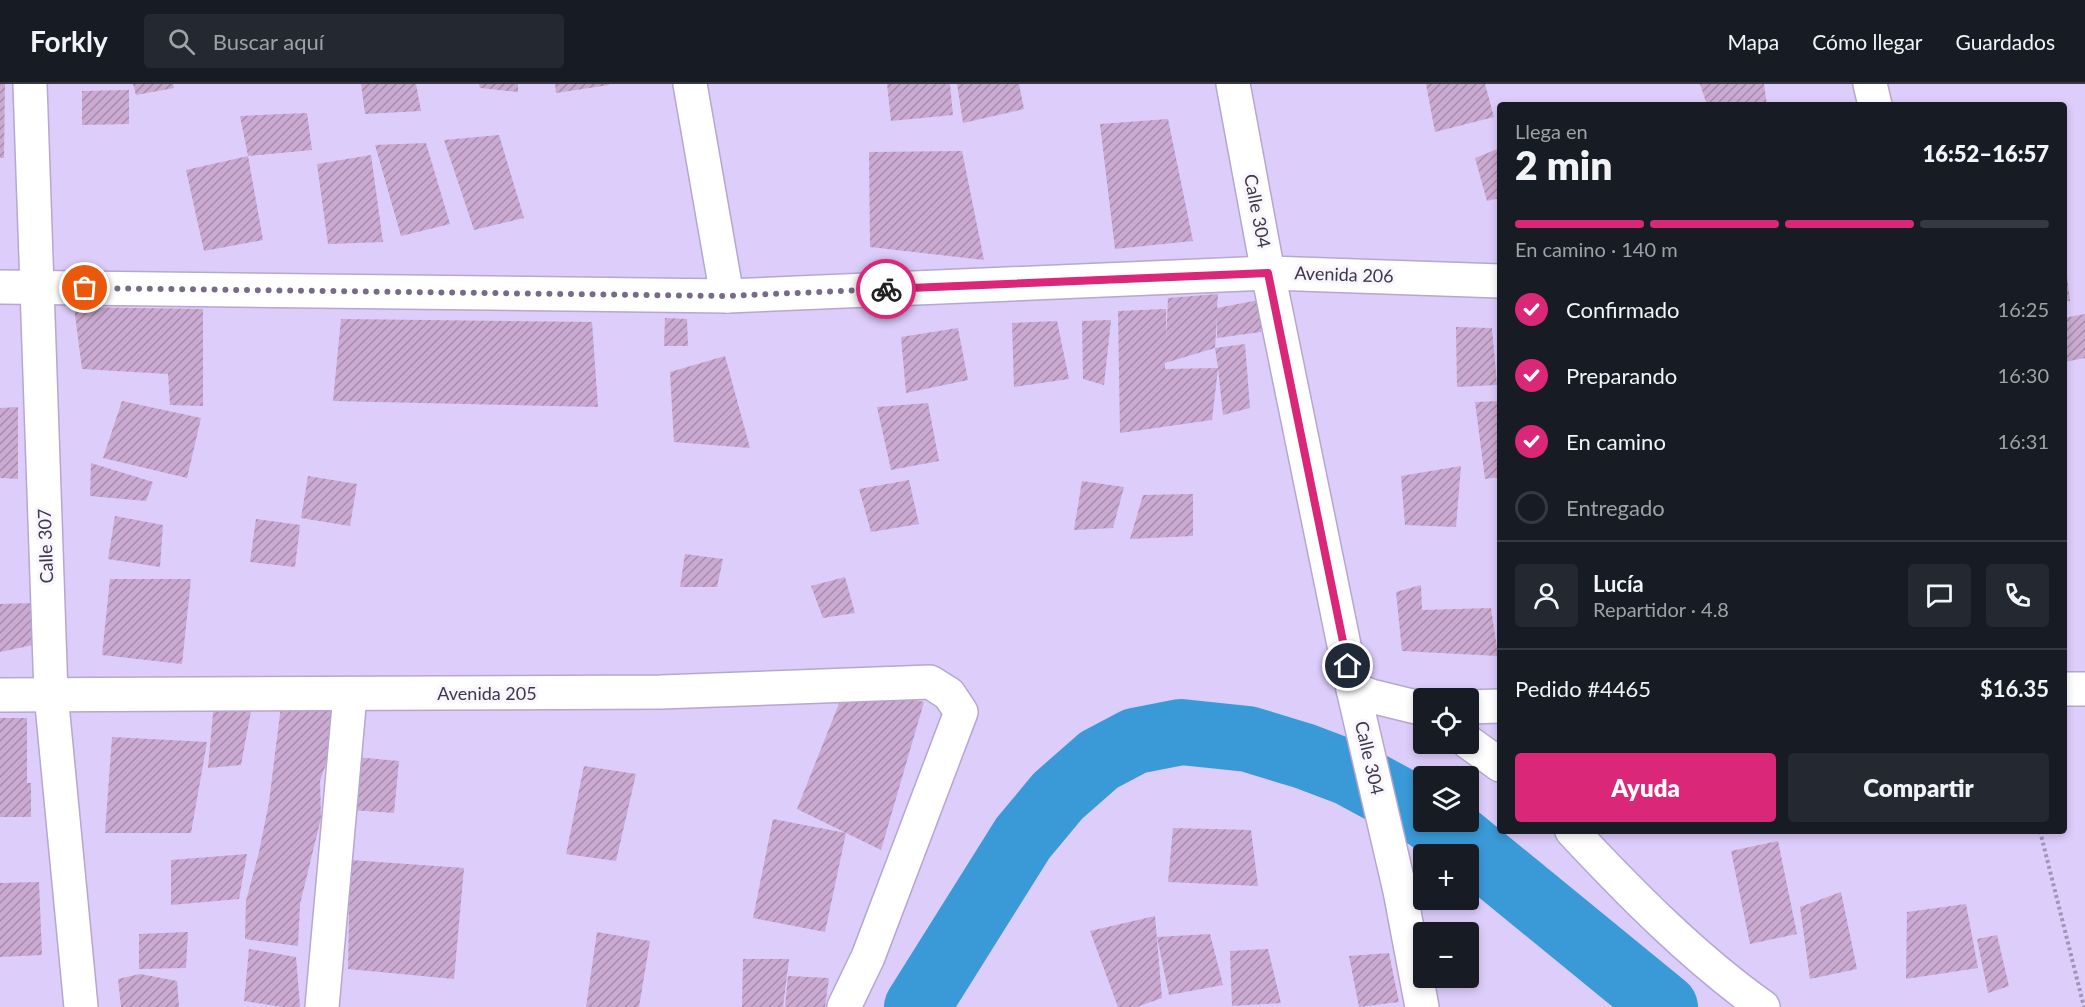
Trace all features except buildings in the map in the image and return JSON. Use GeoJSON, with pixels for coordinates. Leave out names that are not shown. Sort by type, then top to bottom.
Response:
{"type":"FeatureCollection","features":[{"type":"Feature","properties":{"kind":"street","name":"Calle 307"},"geometry":{"type":"LineString","coordinates":[[30,84],[51,694],[81,1007]]}},
{"type":"Feature","properties":{"kind":"street"},"geometry":{"type":"LineString","coordinates":[[690,84],[727,296]]}},
{"type":"Feature","properties":{"kind":"street","name":"Calle 304"},"geometry":{"type":"LineString","coordinates":[[1233,84],[1268,273],[1356,703],[1400,891],[1422,1007]]}},
{"type":"Feature","properties":{"kind":"street"},"geometry":{"type":"LineString","coordinates":[[1870,84],[1874,102]]}},
{"type":"Feature","properties":{"kind":"street","name":"Avenida 206"},"geometry":{"type":"LineString","coordinates":[[0,287],[727,296],[1268,273],[1497,281]]}},
{"type":"Feature","properties":{"kind":"street","name":"Avenida 205"},"geometry":{"type":"LineString","coordinates":[[0,695],[661,692],[930,682],[949,694],[961,712],[868,957],[844,1007]]}},
{"type":"Feature","properties":{"kind":"street"},"geometry":{"type":"LineString","coordinates":[[2067,689],[2085,689]]}},
{"type":"Feature","properties":{"kind":"street"},"geometry":{"type":"LineString","coordinates":[[322,1007],[350,695]]}},
{"type":"Feature","properties":{"kind":"street"},"geometry":{"type":"LineString","coordinates":[[1356,703],[1371,696],[1413,708]]}},
{"type":"Feature","properties":{"kind":"street"},"geometry":{"type":"LineString","coordinates":[[1479,707],[1497,706]]}},
{"type":"Feature","properties":{"kind":"street"},"geometry":{"type":"LineString","coordinates":[[1479,750],[1497,763]]}},
{"type":"Feature","properties":{"kind":"street"},"geometry":{"type":"LineString","coordinates":[[1575,834],[1636,899],[1743,993],[1763,1007]]}},
{"type":"Feature","properties":{"kind":"path"},"geometry":{"type":"LineString","coordinates":[[2041,834],[2084,1007]]}},
{"type":"Feature","properties":{"kind":"waterway"},"geometry":{"type":"LineString","coordinates":[[917,1007],[1023,838],[1058,796],[1099,760],[1135,741],[1181,732],[1248,739],[1349,773],[1413,808]]}},
{"type":"Feature","properties":{"kind":"waterway"},"geometry":{"type":"LineString","coordinates":[[1450,832],[1665,1007]]}},
{"type":"Feature","properties":{"kind":"way so far"},"geometry":{"type":"LineString","coordinates":[[85,288],[727,296],[886,289]]}},
{"type":"Feature","properties":{"kind":"route"},"geometry":{"type":"LineString","coordinates":[[886,289],[1268,273],[1348,666]]}}]}
